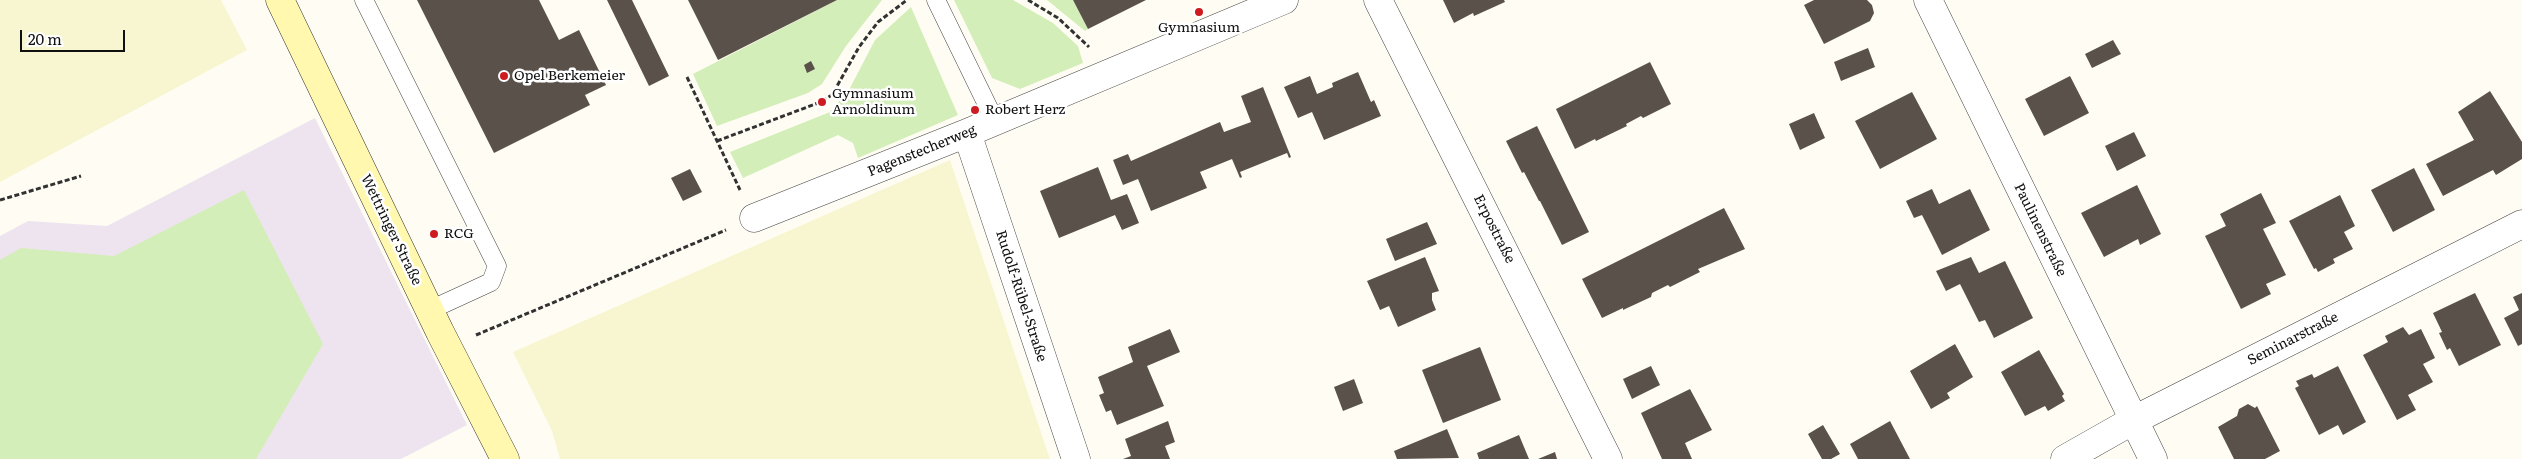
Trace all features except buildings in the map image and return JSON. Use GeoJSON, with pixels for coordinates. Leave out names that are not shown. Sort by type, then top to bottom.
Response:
{"type":"FeatureCollection","features":[{"type":"Feature","properties":{"kind":"main road","name":"Wettringer Straße"},"geometry":{"type":"LineString","coordinates":[[280,0],[448,347],[505,459]]}},
{"type":"Feature","properties":{"kind":"street","name":"Erpostraße"},"geometry":{"type":"LineString","coordinates":[[1378,0],[1608,459]]}},
{"type":"Feature","properties":{"kind":"street","name":"Paulinenstraße"},"geometry":{"type":"LineString","coordinates":[[1928,0],[2132,421],[2153,459]]}},
{"type":"Feature","properties":{"kind":"street","name":"Pagenstecherweg"},"geometry":{"type":"LineString","coordinates":[[754,218],[967,133],[1270,3]]}},
{"type":"Feature","properties":{"kind":"street","name":"Rudolf-Rübel-Straße"},"geometry":{"type":"LineString","coordinates":[[967,133],[1076,459]]}},
{"type":"Feature","properties":{"kind":"street","name":"Seminarstraße"},"geometry":{"type":"LineString","coordinates":[[2065,459],[2132,421],[2522,224]]}},
{"type":"Feature","properties":{"kind":"lane"},"geometry":{"type":"LineString","coordinates":[[364,0],[497,266],[491,282],[430,310]]}},
{"type":"Feature","properties":{"kind":"lane"},"geometry":{"type":"LineString","coordinates":[[936,0],[995,121]]}},
{"type":"Feature","properties":{"kind":"path"},"geometry":{"type":"LineString","coordinates":[[717,141],[818,103],[832,95],[859,47],[878,22],[906,0]]}},
{"type":"Feature","properties":{"kind":"path"},"geometry":{"type":"LineString","coordinates":[[1028,0],[1058,18],[1084,41],[1091,49],[1103,76]]}},
{"type":"Feature","properties":{"kind":"path"},"geometry":{"type":"LineString","coordinates":[[448,347],[754,218],[687,78]]}},
{"type":"Feature","properties":{"kind":"path"},"geometry":{"type":"LineString","coordinates":[[0,200],[81,176]]}},
{"type":"Feature","properties":{"kind":"shaded area"},"geometry":{"type":"Polygon","coordinates":[[[0,0],[221,0],[247,50],[0,182],[0,0]]]}},
{"type":"Feature","properties":{"kind":"shaded area"},"geometry":{"type":"Polygon","coordinates":[[[315,118],[467,425],[401,459],[0,459],[0,236],[28,221],[107,226],[315,118]]]}},
{"type":"Feature","properties":{"kind":"shaded area"},"geometry":{"type":"Polygon","coordinates":[[[950,160],[1050,459],[560,459],[552,431],[513,352],[950,160]]]}},
{"type":"Feature","properties":{"kind":"green space"},"geometry":{"type":"Polygon","coordinates":[[[837,0],[882,0],[846,46],[822,84],[808,93],[717,126],[693,74],[837,0]]]}},
{"type":"Feature","properties":{"kind":"green space"},"geometry":{"type":"Polygon","coordinates":[[[954,0],[1013,0],[1053,23],[1078,46],[1083,63],[1020,89],[992,78],[954,0]]]}},
{"type":"Feature","properties":{"kind":"green space"},"geometry":{"type":"Polygon","coordinates":[[[1047,0],[1073,0],[1088,29],[1085,31],[1047,0]]]}},
{"type":"Feature","properties":{"kind":"green space"},"geometry":{"type":"Polygon","coordinates":[[[911,7],[958,115],[858,158],[853,143],[838,135],[743,178],[730,152],[830,112],[850,88],[875,40],[911,7]]]}},
{"type":"Feature","properties":{"kind":"green space"},"geometry":{"type":"Polygon","coordinates":[[[244,190],[323,344],[256,459],[0,459],[0,260],[21,248],[114,256],[244,190]]]}},
{"type":"Feature","properties":{"kind":"place","name":"Gymnasium"},"geometry":{"type":"Point","coordinates":[1199,12]}},
{"type":"Feature","properties":{"kind":"place","name":"Opel Berkemeier"},"geometry":{"type":"Point","coordinates":[504,76]}},
{"type":"Feature","properties":{"kind":"place","name":"Gymnasium Arnoldinum"},"geometry":{"type":"Point","coordinates":[822,102]}},
{"type":"Feature","properties":{"kind":"place","name":"Robert Herz"},"geometry":{"type":"Point","coordinates":[975,110]}},
{"type":"Feature","properties":{"kind":"place","name":"RCG"},"geometry":{"type":"Point","coordinates":[434,234]}}]}
